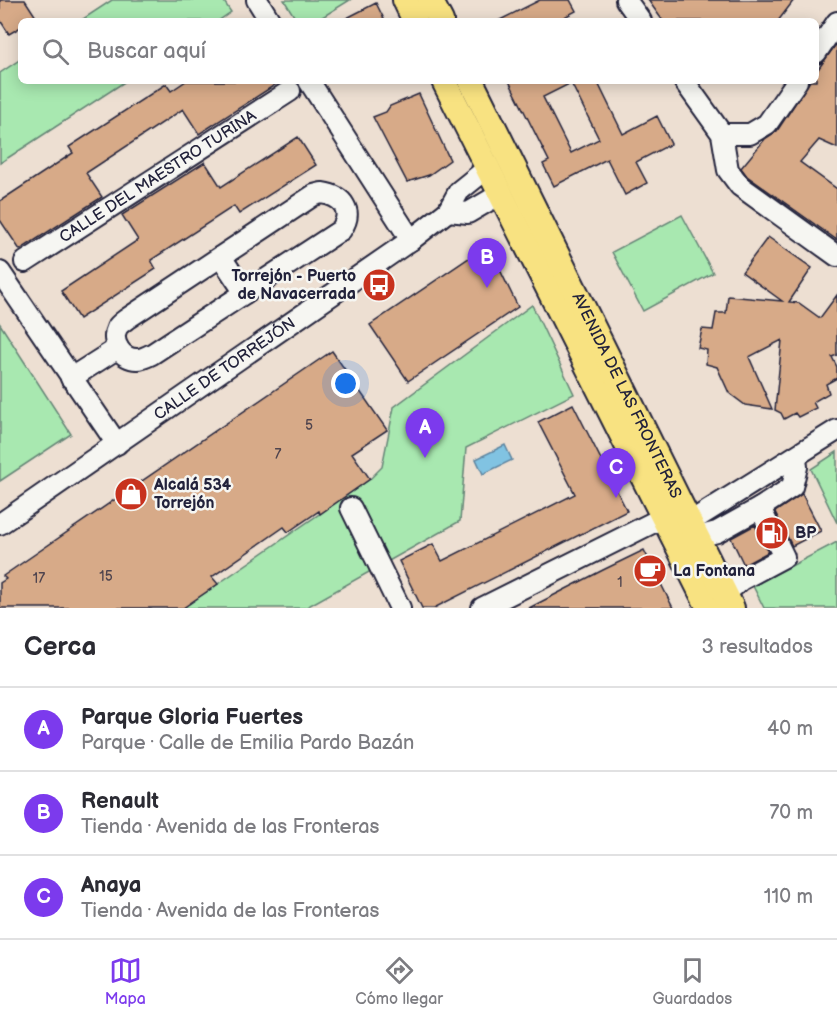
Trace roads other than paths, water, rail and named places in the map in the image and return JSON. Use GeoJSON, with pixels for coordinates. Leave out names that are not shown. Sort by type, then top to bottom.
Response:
{"type":"FeatureCollection","features":[{"type":"Feature","properties":{"kind":"main road"},"geometry":{"type":"LineString","coordinates":[[405,0],[414,18]]}},
{"type":"Feature","properties":{"kind":"main road"},"geometry":{"type":"LineString","coordinates":[[430,0],[439,18]]}},
{"type":"Feature","properties":{"kind":"main road","name":"AVENIDA DE LAS FRONTERAS"},"geometry":{"type":"LineString","coordinates":[[446,84],[505,174],[694,530],[722,603]]}},
{"type":"Feature","properties":{"kind":"main road","name":"AVENIDA DE LAS FRONTERAS"},"geometry":{"type":"LineString","coordinates":[[472,84],[505,174],[664,519],[722,603]]}},
{"type":"Feature","properties":{"kind":"street"},"geometry":{"type":"LineString","coordinates":[[257,0],[268,18]]}},
{"type":"Feature","properties":{"kind":"street"},"geometry":{"type":"LineString","coordinates":[[626,0],[639,18]]}},
{"type":"Feature","properties":{"kind":"street"},"geometry":{"type":"LineString","coordinates":[[819,49],[837,22]]}},
{"type":"Feature","properties":{"kind":"street"},"geometry":{"type":"LineString","coordinates":[[311,84],[411,240]]}},
{"type":"Feature","properties":{"kind":"street"},"geometry":{"type":"LineString","coordinates":[[686,84],[722,134],[728,170],[740,186],[837,256]]}},
{"type":"Feature","properties":{"kind":"street"},"geometry":{"type":"LineString","coordinates":[[722,134],[750,134],[767,124],[795,84]]}},
{"type":"Feature","properties":{"kind":"street","name":"CALLE DEL MAESTRO TURINA"},"geometry":{"type":"LineString","coordinates":[[25,262],[290,91]]}},
{"type":"Feature","properties":{"kind":"street","name":"CALLE DE TORREJÓN"},"geometry":{"type":"LineString","coordinates":[[448,212],[468,213],[505,174]]}},
{"type":"Feature","properties":{"kind":"street","name":"CALLE DE TORREJÓN"},"geometry":{"type":"LineString","coordinates":[[0,524],[411,240],[448,212],[459,191],[505,174]]}},
{"type":"Feature","properties":{"kind":"street"},"geometry":{"type":"LineString","coordinates":[[322,193],[334,195],[341,201],[347,212],[347,222],[341,230],[245,293],[152,354],[139,360],[125,356],[118,348],[114,337],[118,326],[314,195],[322,193]]}},
{"type":"Feature","properties":{"kind":"street"},"geometry":{"type":"LineString","coordinates":[[222,256],[245,293]]}},
{"type":"Feature","properties":{"kind":"street"},"geometry":{"type":"LineString","coordinates":[[0,272],[117,444]]}},
{"type":"Feature","properties":{"kind":"street"},"geometry":{"type":"LineString","coordinates":[[71,378],[118,348]]}},
{"type":"Feature","properties":{"kind":"street"},"geometry":{"type":"LineString","coordinates":[[694,530],[837,430]]}},
{"type":"Feature","properties":{"kind":"street"},"geometry":{"type":"LineString","coordinates":[[694,530],[717,532],[792,487],[797,466],[796,457]]}},
{"type":"Feature","properties":{"kind":"street"},"geometry":{"type":"LineString","coordinates":[[351,508],[400,608]]}},
{"type":"Feature","properties":{"kind":"street"},"geometry":{"type":"LineString","coordinates":[[722,603],[741,580],[784,557],[760,508]]}},
{"type":"Feature","properties":{"kind":"street"},"geometry":{"type":"LineString","coordinates":[[482,608],[664,519]]}},
{"type":"Feature","properties":{"kind":"water"},"geometry":{"type":"Polygon","coordinates":[[[505,445],[512,460],[483,474],[476,459],[505,445]]]}},
{"type":"Feature","properties":{"kind":"place","name":"Torrejón - Puerto de Navacerrada"},"geometry":{"type":"Point","coordinates":[379,285]}},
{"type":"Feature","properties":{"kind":"place","name":"Renault"},"geometry":{"type":"Point","coordinates":[487,288]}},
{"type":"Feature","properties":{"kind":"place","name":"Parque Gloria Fuertes"},"geometry":{"type":"Point","coordinates":[425,458]}},
{"type":"Feature","properties":{"kind":"place","name":"Alcalá 534 Torrejón"},"geometry":{"type":"Point","coordinates":[131,494]}},
{"type":"Feature","properties":{"kind":"place","name":"Anaya"},"geometry":{"type":"Point","coordinates":[616,498]}},
{"type":"Feature","properties":{"kind":"place","name":"BP"},"geometry":{"type":"Point","coordinates":[772,533]}},
{"type":"Feature","properties":{"kind":"place","name":"La Fontana"},"geometry":{"type":"Point","coordinates":[650,571]}}]}
